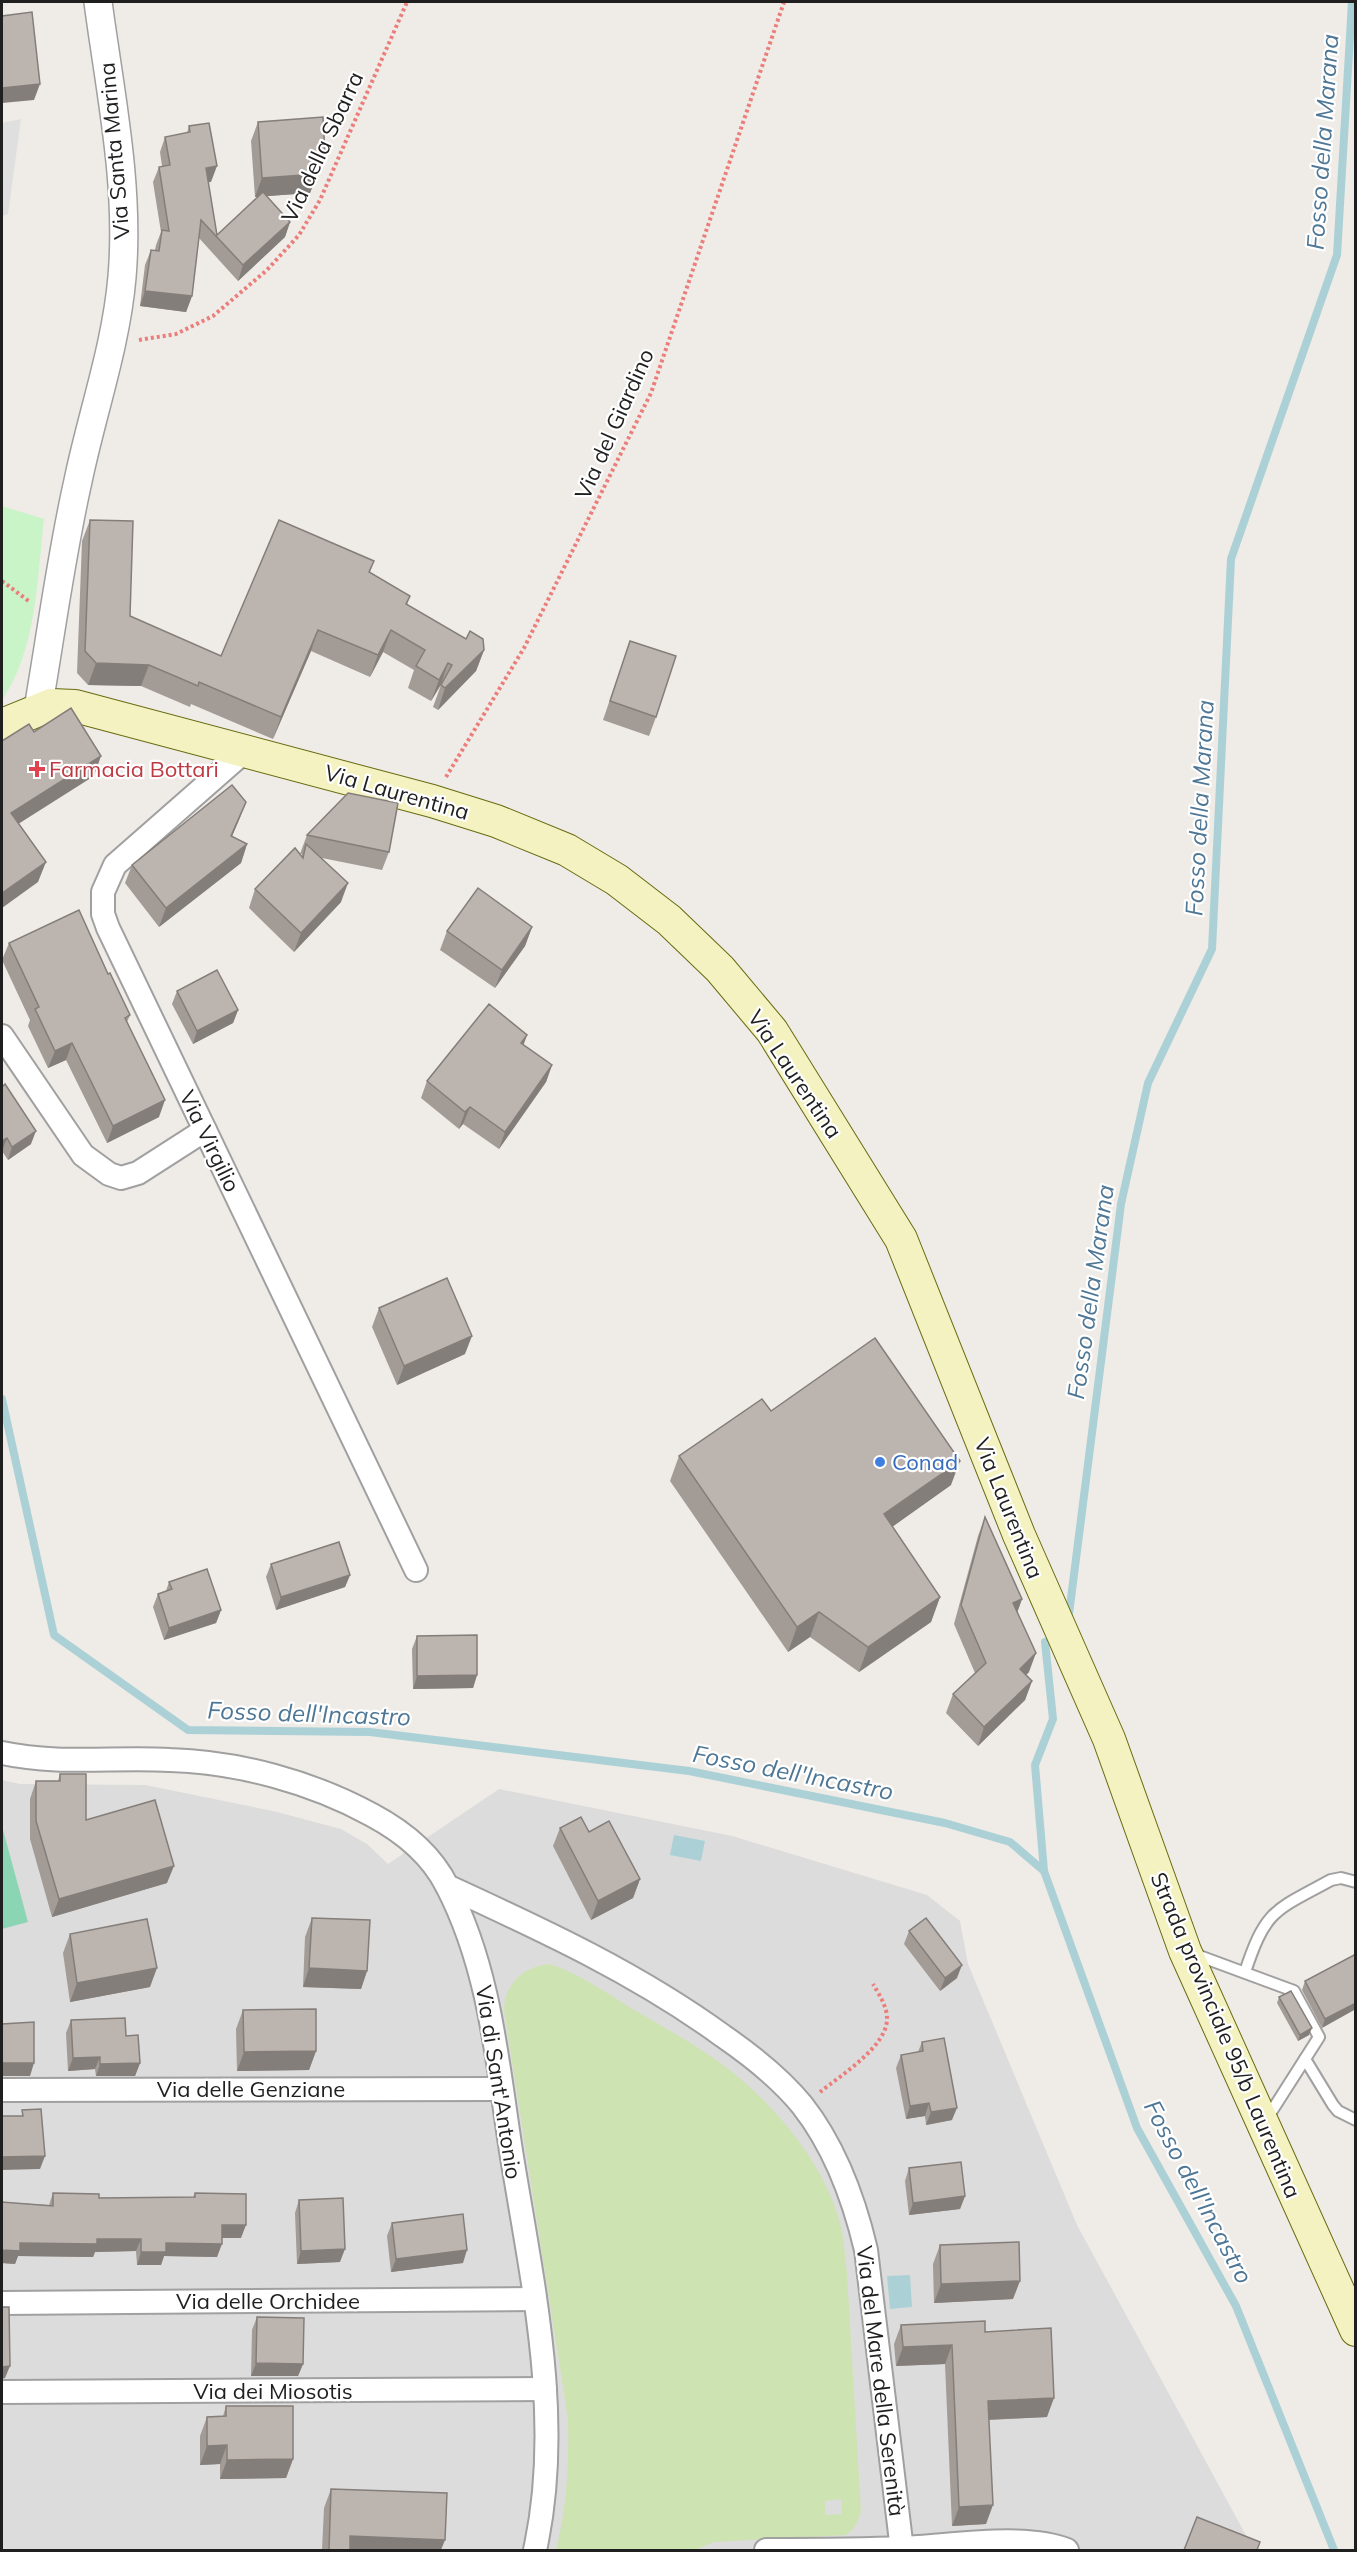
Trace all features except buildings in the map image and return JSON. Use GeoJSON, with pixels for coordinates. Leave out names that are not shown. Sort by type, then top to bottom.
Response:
{"type":"FeatureCollection","features":[{"type":"Feature","properties":{"kind":"main road","name":"Via Laurentina"},"geometry":{"type":"LineString","coordinates":[[2,725],[58,704],[75,706],[432,801],[496,821],[556,845],[617,880],[652,905],[699,947],[772,1031],[901,1239],[1019,1535],[1078,1670]]}},
{"type":"Feature","properties":{"kind":"main road","name":"Strada provinciale 95/b Laurentina"},"geometry":{"type":"LineString","coordinates":[[1078,1670],[1108,1739],[1185,1951],[1356,2330]]}},
{"type":"Feature","properties":{"kind":"street","name":"Via Santa Marina"},"geometry":{"type":"LineString","coordinates":[[38,710],[72,511],[90,427],[114,339],[122,276],[124,207],[98,2]]}},
{"type":"Feature","properties":{"kind":"street","name":"Via Virgilio"},"geometry":{"type":"LineString","coordinates":[[244,751],[122,858],[110,873],[103,892],[103,914],[416,1570]]}},
{"type":"Feature","properties":{"kind":"street"},"geometry":{"type":"LineString","coordinates":[[2,1036],[83,1155],[109,1174],[120,1178],[131,1177],[205,1130]]}},
{"type":"Feature","properties":{"kind":"street","name":"Via di Sant'Antonio"},"geometry":{"type":"LineString","coordinates":[[2,1754],[53,1761],[190,1761],[269,1775],[341,1800],[384,1822],[418,1848],[447,1886],[473,1948],[484,1982],[495,2036],[501,2089],[535,2299],[545,2390],[546,2470],[536,2550]]}},
{"type":"Feature","properties":{"kind":"street","name":"Via del Mare della Serenità"},"geometry":{"type":"LineString","coordinates":[[447,1886],[580,1948],[667,1998],[741,2049],[772,2074],[803,2106],[842,2175],[853,2203],[866,2250],[902,2549]]}},
{"type":"Feature","properties":{"kind":"street","name":"Via delle Genziane"},"geometry":{"type":"LineString","coordinates":[[2,2090],[501,2089]]}},
{"type":"Feature","properties":{"kind":"street","name":"Via delle Orchidee"},"geometry":{"type":"LineString","coordinates":[[2,2303],[535,2299]]}},
{"type":"Feature","properties":{"kind":"street","name":"Via dei Miosotis"},"geometry":{"type":"LineString","coordinates":[[2,2392],[545,2390]]}},
{"type":"Feature","properties":{"kind":"street"},"geometry":{"type":"LineString","coordinates":[[766,2550],[902,2549],[1018,2542],[1048,2544],[1067,2550]]}},
{"type":"Feature","properties":{"kind":"lane"},"geometry":{"type":"LineString","coordinates":[[1245,1972],[1255,1941],[1272,1913],[1331,1880],[1341,1878],[1356,1882]]}},
{"type":"Feature","properties":{"kind":"lane"},"geometry":{"type":"LineString","coordinates":[[1185,1951],[1294,1991],[1319,2037],[1263,2125]]}},
{"type":"Feature","properties":{"kind":"lane"},"geometry":{"type":"LineString","coordinates":[[1305,2059],[1333,2105],[1344,2115],[1356,2120]]}},
{"type":"Feature","properties":{"kind":"path","name":"Via della Sbarra"},"geometry":{"type":"LineString","coordinates":[[114,339],[153,339],[176,334],[200,324],[213,316],[285,252],[304,228],[320,200],[407,2]]}},
{"type":"Feature","properties":{"kind":"path","name":"Via del Giardino"},"geometry":{"type":"LineString","coordinates":[[432,801],[524,648],[651,393],[784,2]]}},
{"type":"Feature","properties":{"kind":"path"},"geometry":{"type":"LineString","coordinates":[[803,2106],[872,2049],[886,2031],[887,2014],[873,1984]]}},
{"type":"Feature","properties":{"kind":"shaded area"},"geometry":{"type":"Polygon","coordinates":[[[21,119],[8,214],[2,216],[2,123],[21,119]]]}},
{"type":"Feature","properties":{"kind":"shaded area"},"geometry":{"type":"Polygon","coordinates":[[[2,1780],[20,1784],[145,1785],[273,1811],[341,1829],[367,1844],[388,1864],[499,1789],[732,1836],[927,1895],[960,1921],[968,1964],[1077,2225],[1254,2550],[2,2550],[2,1780]]]}},
{"type":"Feature","properties":{"kind":"green space"},"geometry":{"type":"Polygon","coordinates":[[[2,506],[44,519],[37,589],[29,636],[14,680],[2,700],[2,506]]]}},
{"type":"Feature","properties":{"kind":"green space"},"geometry":{"type":"Polygon","coordinates":[[[2,1826],[28,1922],[2,1929],[2,1826]]]}},
{"type":"Feature","properties":{"kind":"green space"},"geometry":{"type":"Polygon","coordinates":[[[549,1964],[583,1979],[690,2042],[719,2062],[774,2111],[806,2151],[819,2172],[840,2223],[847,2274],[861,2512],[855,2527],[846,2535],[714,2542],[695,2550],[556,2550],[563,2518],[568,2419],[504,2010],[505,2000],[512,1984],[524,1973],[549,1964]],[[841,2499],[825,2501],[825,2515],[842,2514],[841,2499]]]}},
{"type":"Feature","properties":{"kind":"water"},"geometry":{"type":"Polygon","coordinates":[[[674,1835],[705,1841],[701,1861],[670,1855],[674,1835]]]}},
{"type":"Feature","properties":{"kind":"water"},"geometry":{"type":"Polygon","coordinates":[[[910,2275],[912,2307],[890,2309],[887,2276],[910,2275]]]}},
{"type":"Feature","properties":{"kind":"waterway","name":"Fosso della Marana"},"geometry":{"type":"LineString","coordinates":[[1069,1614],[1121,1204],[1148,1083],[1212,949],[1231,559],[1337,255],[1352,2]]}},
{"type":"Feature","properties":{"kind":"waterway","name":"Fosso dell'Incastro"},"geometry":{"type":"LineString","coordinates":[[2,1399],[54,1635],[188,1730],[370,1732],[689,1771],[945,1823],[1010,1842],[1044,1871],[1137,2128],[1236,2306],[1334,2550]]}},
{"type":"Feature","properties":{"kind":"waterway","name":"Fosso della Marana"},"geometry":{"type":"LineString","coordinates":[[1044,1871],[1035,1765],[1053,1719],[1045,1642]]}},
{"type":"Feature","properties":{"kind":"place","name":"Farmacia Bottari"},"geometry":{"type":"Point","coordinates":[37,769]}},
{"type":"Feature","properties":{"kind":"place","name":"Conad"},"geometry":{"type":"Point","coordinates":[880,1462]}}]}
